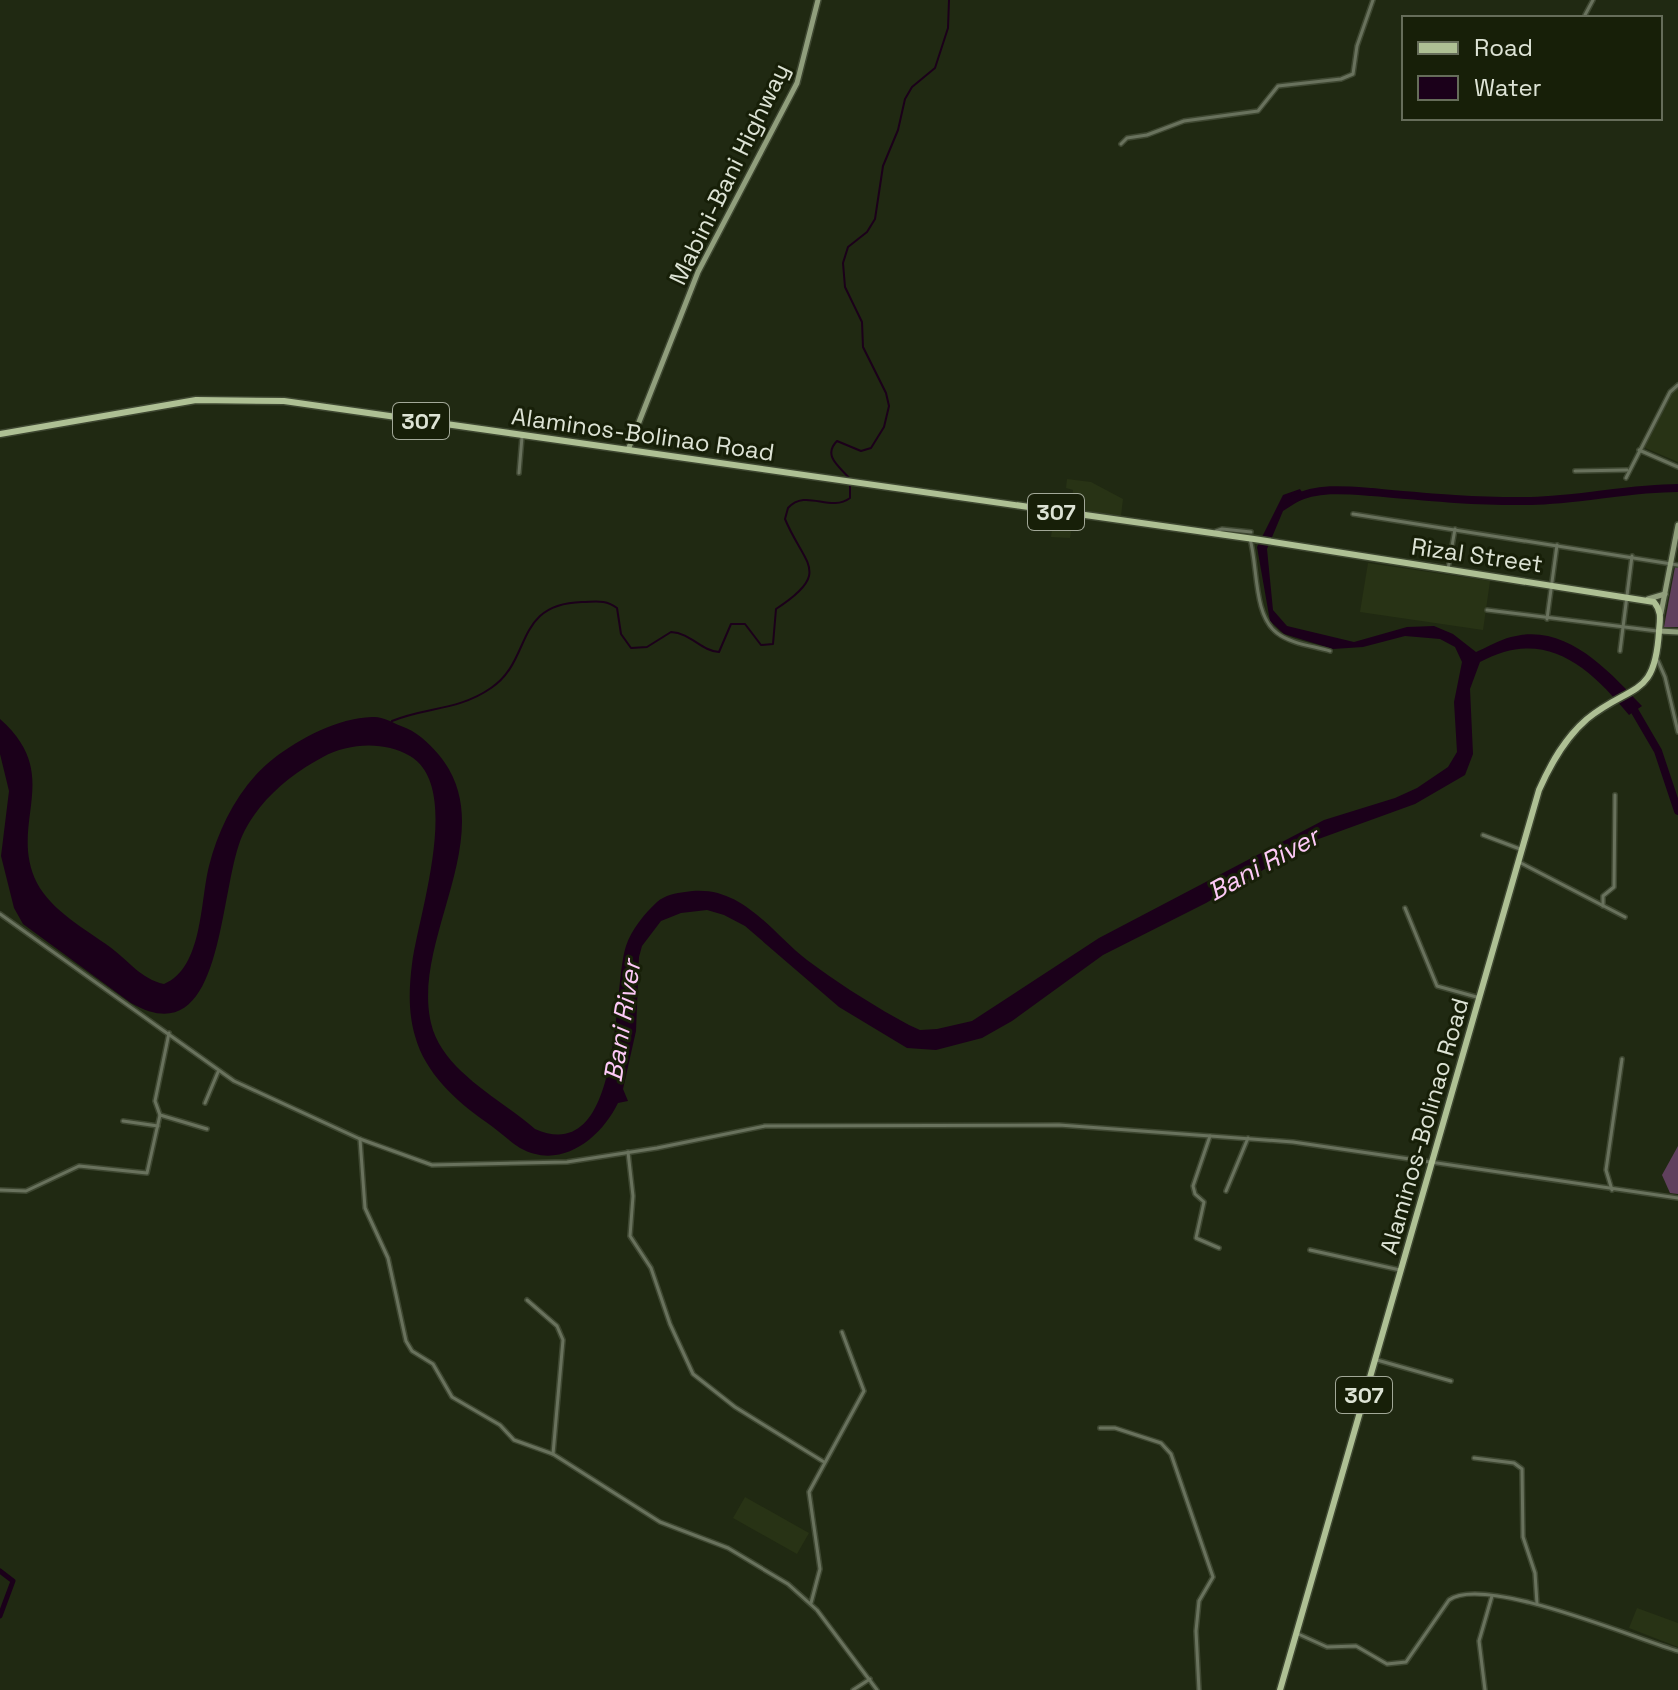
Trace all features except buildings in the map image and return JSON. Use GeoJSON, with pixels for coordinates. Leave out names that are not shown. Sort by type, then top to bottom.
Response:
{"type":"FeatureCollection","features":[{"type":"Feature","properties":{"kind":"main road","name":"Mabini-Bani Highway"},"geometry":{"type":"LineString","coordinates":[[628,450],[698,272],[797,83],[818,0]]}},
{"type":"Feature","properties":{"kind":"main road","name":"Alaminos-Bolinao Road"},"geometry":{"type":"LineString","coordinates":[[0,434],[221,398],[284,401],[1280,543]]}},
{"type":"Feature","properties":{"kind":"main road"},"geometry":{"type":"LineString","coordinates":[[1658,661],[1661,614],[1678,525]]}},
{"type":"Feature","properties":{"kind":"main road","name":"Rizal Street"},"geometry":{"type":"LineString","coordinates":[[1280,543],[1648,599]]}},
{"type":"Feature","properties":{"kind":"main road"},"geometry":{"type":"LineString","coordinates":[[1648,599],[1665,594]]}},
{"type":"Feature","properties":{"kind":"main road"},"geometry":{"type":"LineString","coordinates":[[1648,599],[1658,606],[1661,614]]}},
{"type":"Feature","properties":{"kind":"main road"},"geometry":{"type":"LineString","coordinates":[[1659,631],[1678,632]]}},
{"type":"Feature","properties":{"kind":"main road","name":"Alaminos-Bolinao Road"},"geometry":{"type":"LineString","coordinates":[[1280,1690],[1522,849],[1548,769],[1571,736],[1606,706],[1648,678],[1658,661]]}},
{"type":"Feature","properties":{"kind":"street"},"geometry":{"type":"LineString","coordinates":[[1121,144],[1127,138],[1147,135],[1184,121],[1258,111],[1278,86],[1341,79],[1353,74],[1357,46],[1373,0]]}},
{"type":"Feature","properties":{"kind":"street"},"geometry":{"type":"LineString","coordinates":[[1585,15],[1593,0]]}},
{"type":"Feature","properties":{"kind":"street"},"geometry":{"type":"LineString","coordinates":[[1626,478],[1673,387],[1678,385]]}},
{"type":"Feature","properties":{"kind":"street"},"geometry":{"type":"LineString","coordinates":[[519,473],[522,435]]}},
{"type":"Feature","properties":{"kind":"street"},"geometry":{"type":"LineString","coordinates":[[1639,450],[1678,467]]}},
{"type":"Feature","properties":{"kind":"street"},"geometry":{"type":"LineString","coordinates":[[1575,471],[1629,470]]}},
{"type":"Feature","properties":{"kind":"street"},"geometry":{"type":"LineString","coordinates":[[1353,514],[1678,565]]}},
{"type":"Feature","properties":{"kind":"street"},"geometry":{"type":"LineString","coordinates":[[1448,570],[1455,529]]}},
{"type":"Feature","properties":{"kind":"street"},"geometry":{"type":"LineString","coordinates":[[1252,537],[1262,606],[1269,624],[1285,638],[1330,651]]}},
{"type":"Feature","properties":{"kind":"street"},"geometry":{"type":"LineString","coordinates":[[1547,619],[1557,545]]}},
{"type":"Feature","properties":{"kind":"street"},"geometry":{"type":"LineString","coordinates":[[1620,651],[1632,556]]}},
{"type":"Feature","properties":{"kind":"street"},"geometry":{"type":"LineString","coordinates":[[1487,610],[1659,631]]}},
{"type":"Feature","properties":{"kind":"street"},"geometry":{"type":"LineString","coordinates":[[1658,661],[1678,732]]}},
{"type":"Feature","properties":{"kind":"street"},"geometry":{"type":"LineString","coordinates":[[1603,906],[1603,896],[1614,887],[1615,795]]}},
{"type":"Feature","properties":{"kind":"street"},"geometry":{"type":"LineString","coordinates":[[1483,835],[1522,849]]}},
{"type":"Feature","properties":{"kind":"street"},"geometry":{"type":"LineString","coordinates":[[1519,862],[1625,917]]}},
{"type":"Feature","properties":{"kind":"street"},"geometry":{"type":"LineString","coordinates":[[1405,908],[1437,986],[1480,998]]}},
{"type":"Feature","properties":{"kind":"street"},"geometry":{"type":"LineString","coordinates":[[0,914],[169,1033],[218,1072],[285,1108],[423,1163],[444,1166],[567,1162],[765,1126],[1071,1125],[1248,1138],[1678,1198]]}},
{"type":"Feature","properties":{"kind":"street"},"geometry":{"type":"LineString","coordinates":[[0,1190],[26,1191],[79,1166],[147,1173],[160,1115],[155,1101],[169,1033]]}},
{"type":"Feature","properties":{"kind":"street"},"geometry":{"type":"LineString","coordinates":[[1612,1190],[1606,1170],[1622,1059]]}},
{"type":"Feature","properties":{"kind":"street"},"geometry":{"type":"LineString","coordinates":[[205,1103],[218,1072]]}},
{"type":"Feature","properties":{"kind":"street"},"geometry":{"type":"LineString","coordinates":[[160,1115],[207,1129]]}},
{"type":"Feature","properties":{"kind":"street"},"geometry":{"type":"LineString","coordinates":[[123,1121],[158,1126]]}},
{"type":"Feature","properties":{"kind":"street"},"geometry":{"type":"LineString","coordinates":[[1211,1135],[1193,1186],[1195,1194],[1204,1202],[1196,1238],[1219,1248]]}},
{"type":"Feature","properties":{"kind":"street"},"geometry":{"type":"LineString","coordinates":[[1226,1191],[1248,1138]]}},
{"type":"Feature","properties":{"kind":"street"},"geometry":{"type":"LineString","coordinates":[[360,1139],[365,1208],[388,1258],[409,1347],[433,1364],[452,1397],[500,1425],[518,1443],[553,1454],[660,1522],[728,1548],[772,1573],[811,1603],[877,1690]]}},
{"type":"Feature","properties":{"kind":"street"},"geometry":{"type":"LineString","coordinates":[[628,1152],[633,1196],[630,1236],[651,1268],[670,1324],[693,1374],[735,1407],[824,1462]]}},
{"type":"Feature","properties":{"kind":"street"},"geometry":{"type":"LineString","coordinates":[[1310,1250],[1400,1270]]}},
{"type":"Feature","properties":{"kind":"street"},"geometry":{"type":"LineString","coordinates":[[527,1300],[557,1326],[563,1340],[553,1454]]}},
{"type":"Feature","properties":{"kind":"street"},"geometry":{"type":"LineString","coordinates":[[811,1603],[820,1569],[809,1492],[845,1431],[864,1391],[842,1332]]}},
{"type":"Feature","properties":{"kind":"street"},"geometry":{"type":"LineString","coordinates":[[1374,1360],[1451,1381]]}},
{"type":"Feature","properties":{"kind":"street"},"geometry":{"type":"LineString","coordinates":[[1100,1428],[1115,1428],[1161,1443],[1177,1465],[1188,1511],[1213,1577],[1199,1601],[1199,1690]]}},
{"type":"Feature","properties":{"kind":"street"},"geometry":{"type":"LineString","coordinates":[[1474,1458],[1514,1463],[1522,1469],[1523,1537],[1535,1573],[1537,1604]]}},
{"type":"Feature","properties":{"kind":"street"},"geometry":{"type":"LineString","coordinates":[[1296,1633],[1323,1646],[1352,1645],[1379,1661],[1399,1664],[1412,1659],[1455,1596],[1492,1596],[1537,1604],[1678,1651]]}},
{"type":"Feature","properties":{"kind":"street"},"geometry":{"type":"LineString","coordinates":[[1485,1690],[1479,1641],[1492,1596]]}},
{"type":"Feature","properties":{"kind":"street"},"geometry":{"type":"LineString","coordinates":[[853,1690],[870,1679]]}},
{"type":"Feature","properties":{"kind":"shaded area"},"geometry":{"type":"Polygon","coordinates":[[[1678,387],[1678,462],[1643,447],[1678,387]]]}},
{"type":"Feature","properties":{"kind":"shaded area"},"geometry":{"type":"Polygon","coordinates":[[[1067,479],[1091,482],[1123,499],[1121,516],[1071,509],[1073,490],[1066,488],[1067,479]]]}},
{"type":"Feature","properties":{"kind":"shaded area"},"geometry":{"type":"Polygon","coordinates":[[[1054,515],[1073,518],[1070,538],[1051,537],[1054,515]]]}},
{"type":"Feature","properties":{"kind":"shaded area"},"geometry":{"type":"Polygon","coordinates":[[[1368,563],[1490,581],[1483,630],[1360,612],[1368,563]]]}},
{"type":"Feature","properties":{"kind":"shaded area"},"geometry":{"type":"Polygon","coordinates":[[[1675,567],[1678,568],[1678,627],[1664,627],[1675,567]]]}},
{"type":"Feature","properties":{"kind":"shaded area"},"geometry":{"type":"Polygon","coordinates":[[[1678,1146],[1678,1194],[1670,1193],[1662,1175],[1678,1146]]]}},
{"type":"Feature","properties":{"kind":"shaded area"},"geometry":{"type":"Polygon","coordinates":[[[745,1497],[809,1533],[797,1554],[733,1518],[745,1497]]]}},
{"type":"Feature","properties":{"kind":"shaded area"},"geometry":{"type":"Polygon","coordinates":[[[1637,1608],[1678,1623],[1678,1647],[1629,1628],[1637,1608]]]}},
{"type":"Feature","properties":{"kind":"water"},"geometry":{"type":"Polygon","coordinates":[[[1300,489],[1305,497],[1283,511],[1267,549],[1273,610],[1287,626],[1354,642],[1407,627],[1434,626],[1453,634],[1476,652],[1511,637],[1531,634],[1550,637],[1568,643],[1601,665],[1642,706],[1629,715],[1581,667],[1544,650],[1525,648],[1503,652],[1480,662],[1470,689],[1473,754],[1465,775],[1415,804],[1313,841],[1206,903],[1103,955],[1012,1021],[982,1038],[936,1050],[907,1048],[839,1007],[745,926],[707,910],[681,913],[661,921],[642,946],[636,1031],[623,1089],[628,1101],[618,1103],[611,1116],[590,1139],[565,1153],[550,1156],[520,1148],[453,1095],[426,1062],[415,1036],[410,982],[433,854],[436,823],[434,795],[426,772],[410,756],[378,746],[344,749],[323,757],[289,779],[260,807],[245,830],[236,854],[214,957],[202,986],[186,1007],[163,1014],[131,1003],[23,924],[14,908],[1,856],[9,791],[0,754],[0,719],[19,740],[29,760],[32,800],[29,861],[43,893],[70,919],[142,974],[164,984],[177,976],[193,949],[213,851],[241,793],[261,769],[307,737],[346,721],[376,717],[406,728],[422,738],[439,755],[456,785],[462,817],[459,851],[433,956],[428,990],[431,1023],[437,1040],[447,1056],[474,1083],[535,1129],[564,1134],[585,1123],[599,1099],[609,1068],[628,940],[648,911],[660,900],[674,894],[705,891],[738,901],[819,969],[920,1030],[972,1021],[1099,938],[1324,820],[1395,798],[1417,788],[1448,767],[1457,752],[1454,702],[1462,662],[1455,647],[1440,639],[1405,636],[1363,647],[1333,649],[1284,634],[1270,621],[1257,547],[1283,495],[1300,489]]]}},
{"type":"Feature","properties":{"kind":"waterway"},"geometry":{"type":"LineString","coordinates":[[392,721],[454,705],[491,688],[513,663],[534,623],[545,612],[560,605],[582,602],[613,605],[617,608],[621,634],[631,648],[647,647],[671,632],[719,652],[731,624],[745,624],[761,645],[773,644],[776,609],[794,596],[809,576],[806,558],[785,519],[788,508],[802,500],[834,503],[850,498],[850,479],[834,461],[833,446],[837,441],[861,451],[871,448],[884,427],[889,406],[886,393],[863,347],[862,322],[845,287],[843,263],[848,247],[867,232],[875,219],[883,166],[898,130],[905,99],[912,87],[935,68],[948,28],[949,0]]}},
{"type":"Feature","properties":{"kind":"waterway"},"geometry":{"type":"LineString","coordinates":[[1294,499],[1322,491],[1342,490],[1471,500],[1531,501],[1678,488]]}},
{"type":"Feature","properties":{"kind":"waterway","name":"Bani River"},"geometry":{"type":"LineString","coordinates":[[1630,703],[1658,751],[1678,811]]}},
{"type":"Feature","properties":{"kind":"waterway"},"geometry":{"type":"LineString","coordinates":[[0,1571],[13,1581],[0,1616]]}}]}
